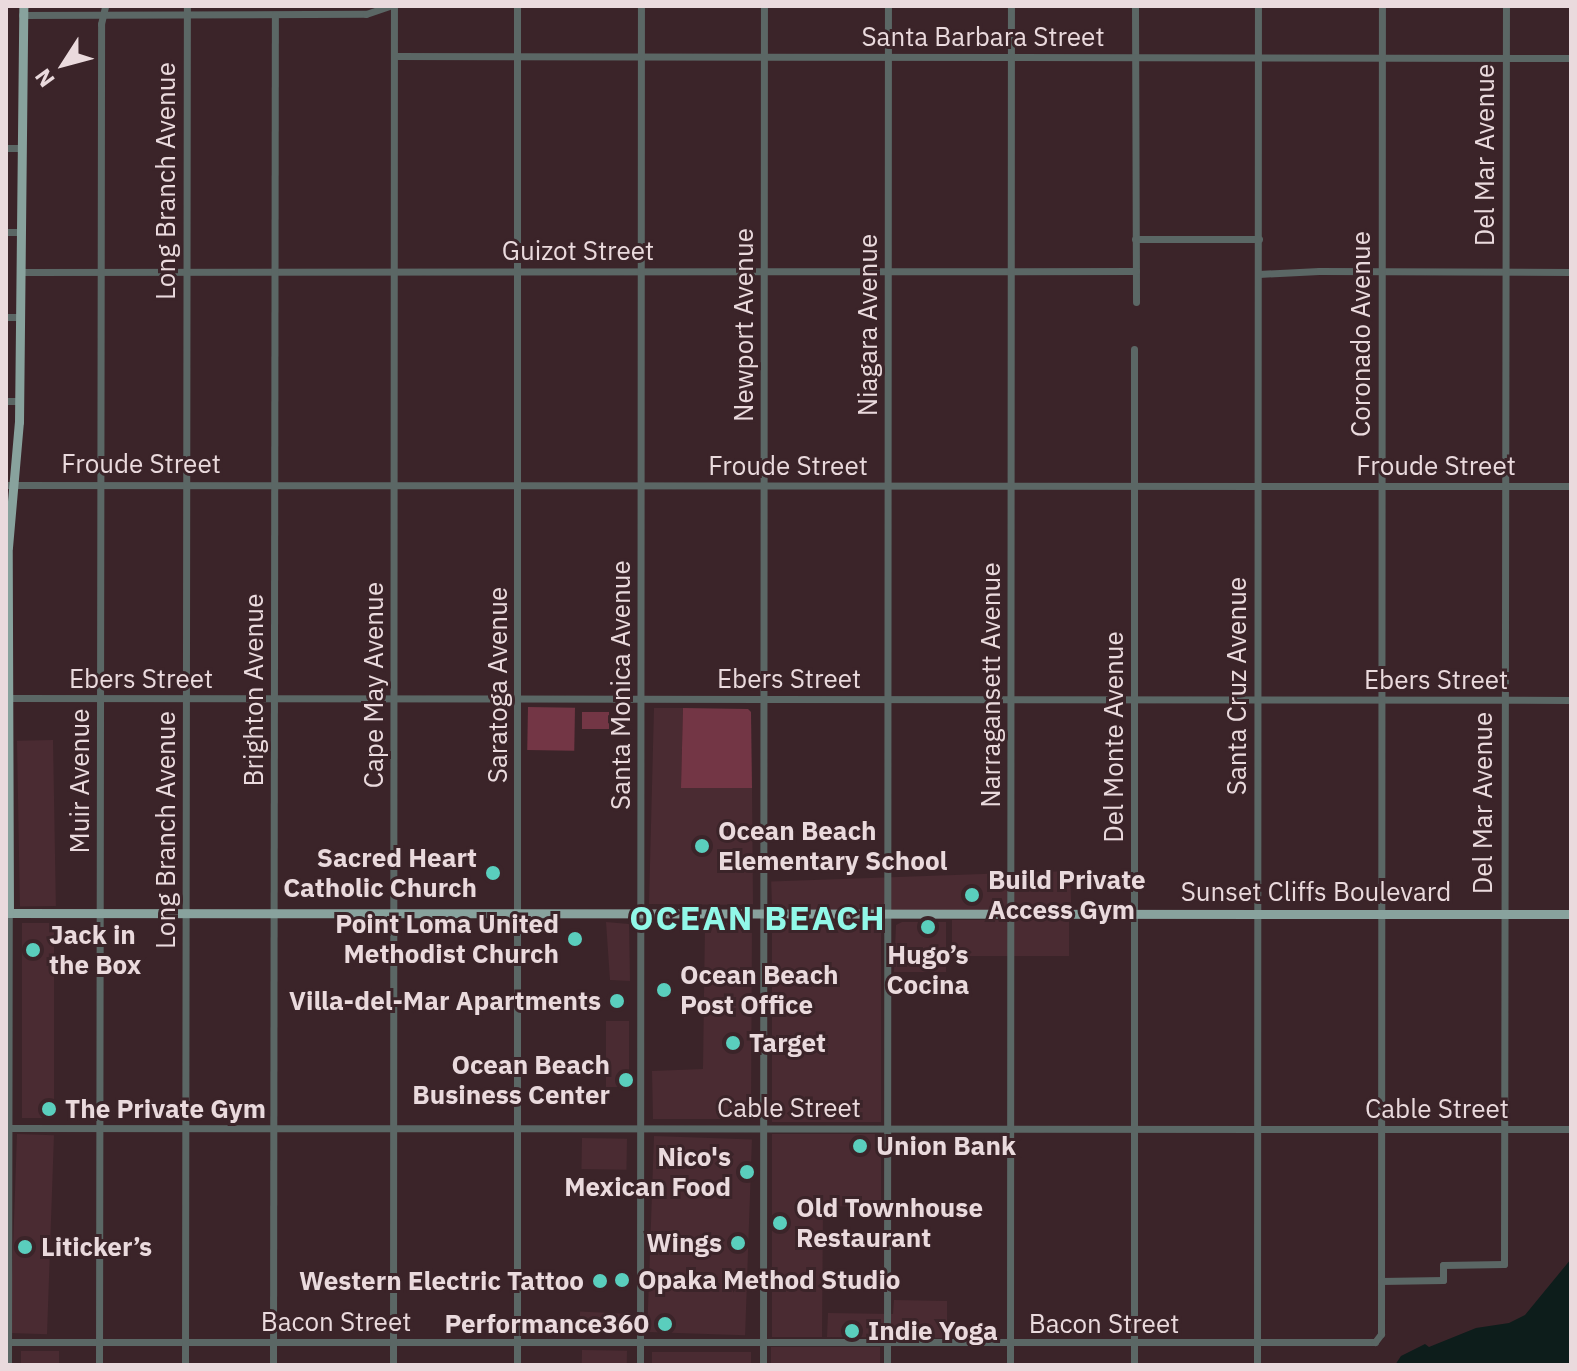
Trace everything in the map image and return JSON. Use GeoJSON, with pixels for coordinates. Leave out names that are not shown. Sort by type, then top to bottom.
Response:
{"type":"FeatureCollection","features":[{"type":"Feature","properties":{"kind":"main road"},"geometry":{"type":"LineString","coordinates":[[8,913],[9,485],[20,401],[22,10]]}},
{"type":"Feature","properties":{"kind":"main road","name":"Sunset Cliffs Boulevard"},"geometry":{"type":"LineString","coordinates":[[8,913],[1571,914]]}},
{"type":"Feature","properties":{"kind":"street"},"geometry":{"type":"LineString","coordinates":[[22,10],[187,10],[275,15],[366,14],[391,6]]}},
{"type":"Feature","properties":{"kind":"street","name":"Cape May Avenue"},"geometry":{"type":"LineString","coordinates":[[391,6],[395,270],[393,1365]]}},
{"type":"Feature","properties":{"kind":"street","name":"Saratoga Avenue"},"geometry":{"type":"LineString","coordinates":[[517,6],[517,1365]]}},
{"type":"Feature","properties":{"kind":"street","name":"Santa Monica Avenue"},"geometry":{"type":"LineString","coordinates":[[640,1365],[641,6]]}},
{"type":"Feature","properties":{"kind":"street","name":"Newport Avenue"},"geometry":{"type":"LineString","coordinates":[[763,1365],[764,6]]}},
{"type":"Feature","properties":{"kind":"street","name":"Niagara Avenue"},"geometry":{"type":"LineString","coordinates":[[887,1365],[888,6]]}},
{"type":"Feature","properties":{"kind":"street","name":"Narragansett Avenue"},"geometry":{"type":"LineString","coordinates":[[1010,1365],[1011,6]]}},
{"type":"Feature","properties":{"kind":"street"},"geometry":{"type":"LineString","coordinates":[[1135,6],[1136,302]]}},
{"type":"Feature","properties":{"kind":"street","name":"Santa Cruz Avenue"},"geometry":{"type":"LineString","coordinates":[[1257,1365],[1258,6]]}},
{"type":"Feature","properties":{"kind":"street","name":"Coronado Avenue"},"geometry":{"type":"LineString","coordinates":[[1381,1334],[1382,6]]}},
{"type":"Feature","properties":{"kind":"street","name":"Del Mar Avenue"},"geometry":{"type":"LineString","coordinates":[[1381,1281],[1443,1280],[1443,1265],[1504,1264],[1506,6]]}},
{"type":"Feature","properties":{"kind":"street","name":"Muir Avenue"},"geometry":{"type":"LineString","coordinates":[[99,1365],[104,10]]}},
{"type":"Feature","properties":{"kind":"street","name":"Long Branch Avenue"},"geometry":{"type":"LineString","coordinates":[[185,1365],[187,10]]}},
{"type":"Feature","properties":{"kind":"street","name":"Brighton Avenue"},"geometry":{"type":"LineString","coordinates":[[273,1365],[275,15]]}},
{"type":"Feature","properties":{"kind":"street","name":"Santa Barbara Street"},"geometry":{"type":"LineString","coordinates":[[394,56],[1571,58]]}},
{"type":"Feature","properties":{"kind":"street"},"geometry":{"type":"LineString","coordinates":[[6,148],[21,148]]}},
{"type":"Feature","properties":{"kind":"street"},"geometry":{"type":"LineString","coordinates":[[6,232],[20,232]]}},
{"type":"Feature","properties":{"kind":"street"},"geometry":{"type":"LineString","coordinates":[[1135,239],[1259,239]]}},
{"type":"Feature","properties":{"kind":"street","name":"Guizot Street"},"geometry":{"type":"LineString","coordinates":[[20,272],[1136,271]]}},
{"type":"Feature","properties":{"kind":"street"},"geometry":{"type":"LineString","coordinates":[[1259,274],[1571,272]]}},
{"type":"Feature","properties":{"kind":"street"},"geometry":{"type":"LineString","coordinates":[[6,317],[20,317]]}},
{"type":"Feature","properties":{"kind":"street","name":"Del Monte Avenue"},"geometry":{"type":"LineString","coordinates":[[1134,349],[1134,1365]]}},
{"type":"Feature","properties":{"kind":"street"},"geometry":{"type":"LineString","coordinates":[[6,401],[20,401]]}},
{"type":"Feature","properties":{"kind":"street","name":"Froude Street"},"geometry":{"type":"LineString","coordinates":[[9,485],[1571,486]]}},
{"type":"Feature","properties":{"kind":"street","name":"Ebers Street"},"geometry":{"type":"LineString","coordinates":[[7,698],[1571,700]]}},
{"type":"Feature","properties":{"kind":"street"},"geometry":{"type":"LineString","coordinates":[[8,913],[8,1365]]}},
{"type":"Feature","properties":{"kind":"street","name":"Cable Street"},"geometry":{"type":"LineString","coordinates":[[7,1128],[1571,1129]]}},
{"type":"Feature","properties":{"kind":"street","name":"Bacon Street"},"geometry":{"type":"LineString","coordinates":[[7,1342],[1370,1344],[1381,1334]]}},
{"type":"Feature","properties":{"kind":"shaded area"},"geometry":{"type":"Polygon","coordinates":[[[528,707],[575,708],[574,751],[527,750],[528,707]]]}},
{"type":"Feature","properties":{"kind":"shaded area","name":"Ocean Beach Elementary School"},"geometry":{"type":"Polygon","coordinates":[[[654,708],[683,708],[681,788],[752,788],[753,905],[649,904],[654,708]]]}},
{"type":"Feature","properties":{"kind":"shaded area"},"geometry":{"type":"Polygon","coordinates":[[[683,708],[748,709],[751,712],[752,788],[681,788],[683,708]]]}},
{"type":"Feature","properties":{"kind":"shaded area"},"geometry":{"type":"Polygon","coordinates":[[[582,712],[609,712],[609,729],[582,729],[582,712]]]}},
{"type":"Feature","properties":{"kind":"shaded area"},"geometry":{"type":"Polygon","coordinates":[[[53,740],[56,906],[20,907],[17,741],[53,740]]]}},
{"type":"Feature","properties":{"kind":"shaded area"},"geometry":{"type":"Polygon","coordinates":[[[1070,871],[1071,908],[772,918],[771,881],[1070,871]]]}},
{"type":"Feature","properties":{"kind":"shaded area"},"geometry":{"type":"Polygon","coordinates":[[[772,920],[881,920],[881,1122],[772,1122],[772,920]]]}},
{"type":"Feature","properties":{"kind":"shaded area"},"geometry":{"type":"Polygon","coordinates":[[[952,920],[1069,920],[1069,956],[952,956],[952,920]]]}},
{"type":"Feature","properties":{"kind":"shaded area"},"geometry":{"type":"Polygon","coordinates":[[[606,922],[629,924],[630,981],[610,980],[606,922]]]}},
{"type":"Feature","properties":{"kind":"shaded area"},"geometry":{"type":"Polygon","coordinates":[[[902,922],[946,922],[946,972],[894,972],[896,925],[902,922]]]}},
{"type":"Feature","properties":{"kind":"shaded area"},"geometry":{"type":"Polygon","coordinates":[[[22,923],[54,923],[54,1118],[22,1118],[22,923]]]}},
{"type":"Feature","properties":{"kind":"shaded area"},"geometry":{"type":"Polygon","coordinates":[[[705,923],[752,923],[751,1119],[653,1119],[652,1071],[703,1069],[705,923]]]}},
{"type":"Feature","properties":{"kind":"shaded area"},"geometry":{"type":"Polygon","coordinates":[[[606,1021],[629,1021],[629,1087],[606,1087],[606,1021]]]}},
{"type":"Feature","properties":{"kind":"shaded area"},"geometry":{"type":"Polygon","coordinates":[[[17,1134],[54,1135],[47,1334],[10,1333],[17,1134]]]}},
{"type":"Feature","properties":{"kind":"shaded area"},"geometry":{"type":"Polygon","coordinates":[[[772,1134],[881,1134],[881,1207],[823,1206],[822,1337],[772,1337],[772,1134]]]}},
{"type":"Feature","properties":{"kind":"shaded area"},"geometry":{"type":"Polygon","coordinates":[[[654,1136],[752,1139],[745,1335],[647,1332],[654,1136]]]}},
{"type":"Feature","properties":{"kind":"shaded area"},"geometry":{"type":"Polygon","coordinates":[[[582,1138],[627,1139],[626,1170],[581,1169],[582,1138]]]}},
{"type":"Feature","properties":{"kind":"shaded area"},"geometry":{"type":"Polygon","coordinates":[[[1571,1259],[1571,1365],[1395,1365],[1401,1356],[1425,1344],[1429,1347],[1476,1328],[1509,1323],[1525,1315],[1571,1259]]]}},
{"type":"Feature","properties":{"kind":"shaded area"},"geometry":{"type":"Polygon","coordinates":[[[894,1300],[947,1301],[947,1338],[827,1337],[828,1313],[893,1314],[894,1300]]]}},
{"type":"Feature","properties":{"kind":"shaded area"},"geometry":{"type":"Polygon","coordinates":[[[580,1311],[629,1314],[628,1333],[579,1330],[580,1311]]]}},
{"type":"Feature","properties":{"kind":"shaded area"},"geometry":{"type":"Polygon","coordinates":[[[771,1347],[880,1347],[880,1365],[771,1365],[771,1347]]]}},
{"type":"Feature","properties":{"kind":"shaded area"},"geometry":{"type":"Polygon","coordinates":[[[582,1350],[627,1351],[627,1365],[582,1365],[582,1350]]]}},
{"type":"Feature","properties":{"kind":"shaded area"},"geometry":{"type":"Polygon","coordinates":[[[21,1351],[59,1351],[59,1365],[21,1365],[21,1351]]]}},
{"type":"Feature","properties":{"kind":"shaded area"},"geometry":{"type":"Polygon","coordinates":[[[652,1352],[751,1352],[751,1365],[652,1365],[652,1352]]]}},
{"type":"Feature","properties":{"kind":"place","name":"Ocean Beach Elementary School"},"geometry":{"type":"Point","coordinates":[702,846]}},
{"type":"Feature","properties":{"kind":"place","name":"Sacred Heart Catholic Church"},"geometry":{"type":"Point","coordinates":[493,873]}},
{"type":"Feature","properties":{"kind":"place","name":"Build Private Access Gym"},"geometry":{"type":"Point","coordinates":[972,895]}},
{"type":"Feature","properties":{"kind":"place","name":"Hugo’s Cocina"},"geometry":{"type":"Point","coordinates":[928,927]}},
{"type":"Feature","properties":{"kind":"place","name":"Point Loma United Methodist Church"},"geometry":{"type":"Point","coordinates":[575,939]}},
{"type":"Feature","properties":{"kind":"place","name":"Jack in the Box"},"geometry":{"type":"Point","coordinates":[33,950]}},
{"type":"Feature","properties":{"kind":"place","name":"Ocean Beach Post Office"},"geometry":{"type":"Point","coordinates":[664,990]}},
{"type":"Feature","properties":{"kind":"place","name":"Villa-del-Mar Apartments"},"geometry":{"type":"Point","coordinates":[617,1001]}},
{"type":"Feature","properties":{"kind":"place","name":"Target"},"geometry":{"type":"Point","coordinates":[733,1043]}},
{"type":"Feature","properties":{"kind":"place","name":"Ocean Beach Business Center"},"geometry":{"type":"Point","coordinates":[626,1080]}},
{"type":"Feature","properties":{"kind":"place","name":"The Private Gym"},"geometry":{"type":"Point","coordinates":[49,1109]}},
{"type":"Feature","properties":{"kind":"place","name":"Union Bank"},"geometry":{"type":"Point","coordinates":[860,1146]}},
{"type":"Feature","properties":{"kind":"place","name":"Nico's Mexican Food"},"geometry":{"type":"Point","coordinates":[747,1172]}},
{"type":"Feature","properties":{"kind":"place","name":"Old Townhouse Restaurant"},"geometry":{"type":"Point","coordinates":[780,1223]}},
{"type":"Feature","properties":{"kind":"place","name":"Wings"},"geometry":{"type":"Point","coordinates":[738,1243]}},
{"type":"Feature","properties":{"kind":"place","name":"Liticker’s"},"geometry":{"type":"Point","coordinates":[25,1247]}},
{"type":"Feature","properties":{"kind":"place","name":"Opaka Method Studio"},"geometry":{"type":"Point","coordinates":[622,1280]}},
{"type":"Feature","properties":{"kind":"place","name":"Western Electric Tattoo"},"geometry":{"type":"Point","coordinates":[600,1281]}},
{"type":"Feature","properties":{"kind":"place","name":"Performance360"},"geometry":{"type":"Point","coordinates":[665,1324]}},
{"type":"Feature","properties":{"kind":"place","name":"Indie Yoga"},"geometry":{"type":"Point","coordinates":[852,1331]}},
{"type":"Feature","properties":{"kind":"district","name":"OCEAN BEACH"},"geometry":{"type":"Point","coordinates":[758,918]}}]}
